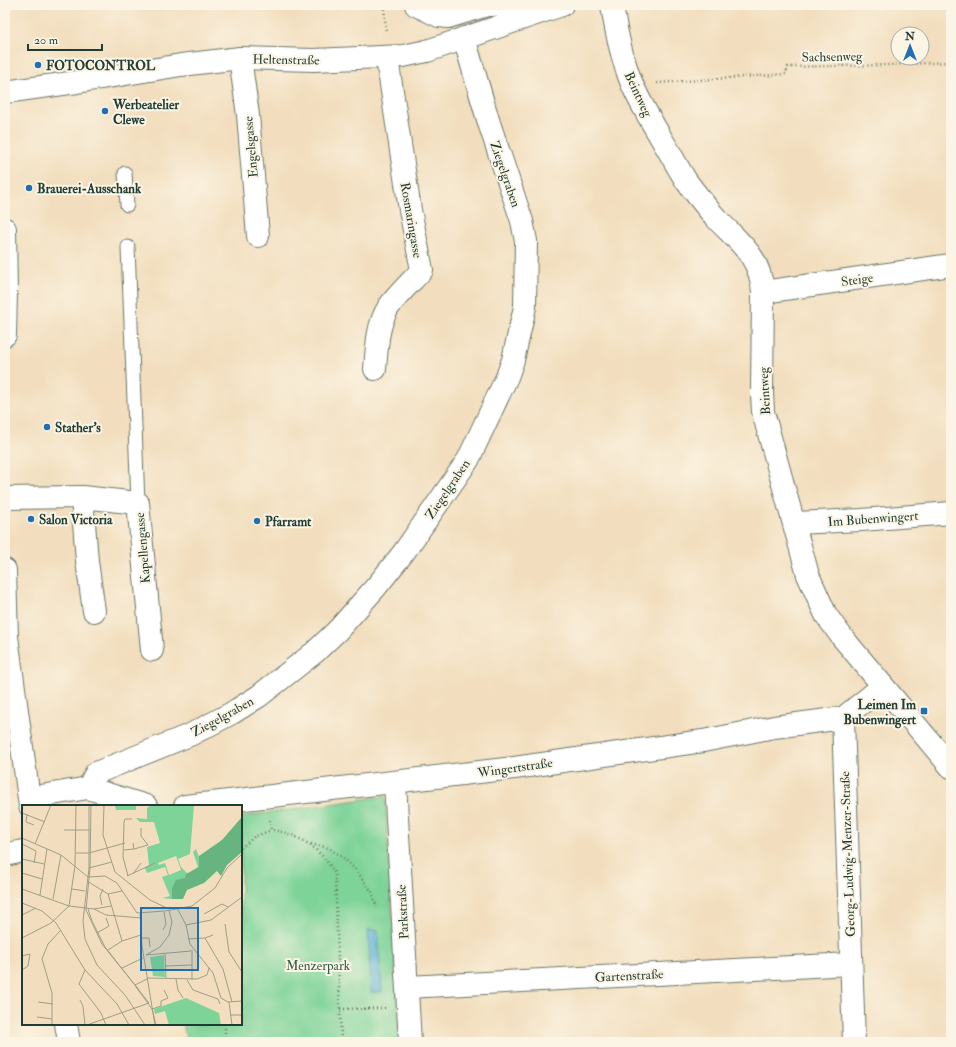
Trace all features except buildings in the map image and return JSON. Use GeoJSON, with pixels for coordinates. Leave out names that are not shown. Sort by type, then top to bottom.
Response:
{"type":"FeatureCollection","features":[{"type":"Feature","properties":{"kind":"street"},"geometry":{"type":"LineString","coordinates":[[416,5],[439,16],[448,17],[487,5],[493,5]]}},
{"type":"Feature","properties":{"kind":"street"},"geometry":{"type":"LineString","coordinates":[[501,5],[507,6],[523,18]]}},
{"type":"Feature","properties":{"kind":"street","name":"Heltenstraße"},"geometry":{"type":"LineString","coordinates":[[5,92],[180,65],[240,58],[314,60],[387,58],[403,56],[464,38],[562,5]]}},
{"type":"Feature","properties":{"kind":"street","name":"Beintweg"},"geometry":{"type":"LineString","coordinates":[[612,5],[616,32],[623,58],[644,108],[687,181],[714,216],[753,258],[762,278],[763,412],[795,523],[808,575],[826,615],[842,637],[951,767]]}},
{"type":"Feature","properties":{"kind":"street","name":"Ziegelgraben"},"geometry":{"type":"LineString","coordinates":[[88,788],[96,773],[192,734],[232,713],[259,696],[315,652],[338,630],[376,587],[404,552],[468,460],[507,377],[513,360],[525,307],[526,241],[522,221],[489,122],[464,38]]}},
{"type":"Feature","properties":{"kind":"street","name":"Engelsgasse"},"geometry":{"type":"LineString","coordinates":[[240,58],[248,115],[258,236]]}},
{"type":"Feature","properties":{"kind":"street","name":"Rosmaringasse"},"geometry":{"type":"LineString","coordinates":[[375,369],[378,337],[381,324],[388,308],[422,270],[410,210],[387,58]]}},
{"type":"Feature","properties":{"kind":"street"},"geometry":{"type":"LineString","coordinates":[[5,229],[5,335]]}},
{"type":"Feature","properties":{"kind":"street","name":"Steige"},"geometry":{"type":"LineString","coordinates":[[763,292],[951,265]]}},
{"type":"Feature","properties":{"kind":"street"},"geometry":{"type":"LineString","coordinates":[[82,497],[87,561],[94,611]]}},
{"type":"Feature","properties":{"kind":"street","name":"Kapellengasse"},"geometry":{"type":"LineString","coordinates":[[5,498],[82,497],[138,503],[152,650]]}},
{"type":"Feature","properties":{"kind":"street","name":"Im Bubenwingert"},"geometry":{"type":"LineString","coordinates":[[795,523],[861,520],[951,513]]}},
{"type":"Feature","properties":{"kind":"street"},"geometry":{"type":"LineString","coordinates":[[5,570],[6,638],[29,802],[88,788],[143,805]]}},
{"type":"Feature","properties":{"kind":"street"},"geometry":{"type":"LineString","coordinates":[[843,718],[883,686]]}},
{"type":"Feature","properties":{"kind":"street","name":"Wingertstraße"},"geometry":{"type":"LineString","coordinates":[[193,805],[514,768],[703,741],[774,727],[843,718]]}},
{"type":"Feature","properties":{"kind":"street","name":"Georg-Ludwig-Menzer-Straße"},"geometry":{"type":"LineString","coordinates":[[843,718],[854,1042]]}},
{"type":"Feature","properties":{"kind":"street","name":"Parkstraße"},"geometry":{"type":"LineString","coordinates":[[395,782],[410,1042]]}},
{"type":"Feature","properties":{"kind":"street"},"geometry":{"type":"LineString","coordinates":[[5,855],[22,851]]}},
{"type":"Feature","properties":{"kind":"street","name":"Gartenstraße"},"geometry":{"type":"LineString","coordinates":[[406,987],[851,964]]}},
{"type":"Feature","properties":{"kind":"street"},"geometry":{"type":"LineString","coordinates":[[66,1025],[69,1042]]}},
{"type":"Feature","properties":{"kind":"lane"},"geometry":{"type":"LineString","coordinates":[[125,173],[127,205]]}},
{"type":"Feature","properties":{"kind":"lane"},"geometry":{"type":"LineString","coordinates":[[128,247],[138,503]]}},
{"type":"Feature","properties":{"kind":"path"},"geometry":{"type":"LineString","coordinates":[[384,5],[386,24]]}},
{"type":"Feature","properties":{"kind":"path","name":"Sachsenweg"},"geometry":{"type":"LineString","coordinates":[[670,82],[786,74],[788,67],[951,62]]}},
{"type":"Feature","properties":{"kind":"path"},"geometry":{"type":"LineString","coordinates":[[267,796],[271,830]]}},
{"type":"Feature","properties":{"kind":"path"},"geometry":{"type":"LineString","coordinates":[[242,847],[254,837],[271,830],[280,831],[310,844],[329,848],[355,869],[372,892],[379,912]]}},
{"type":"Feature","properties":{"kind":"path"},"geometry":{"type":"LineString","coordinates":[[310,844],[330,864],[335,874],[341,1042]]}},
{"type":"Feature","properties":{"kind":"path"},"geometry":{"type":"LineString","coordinates":[[385,1015],[386,1001]]}},
{"type":"Feature","properties":{"kind":"path"},"geometry":{"type":"LineString","coordinates":[[340,1009],[385,1008]]}},
{"type":"Feature","properties":{"kind":"path"},"geometry":{"type":"LineString","coordinates":[[225,1025],[225,1042]]}},
{"type":"Feature","properties":{"kind":"green space","name":"Menzerpark"},"geometry":{"type":"Polygon","coordinates":[[[385,796],[400,1042],[187,1042],[183,1025],[242,1025],[242,817],[385,796]]]}},
{"type":"Feature","properties":{"kind":"water"},"geometry":{"type":"Polygon","coordinates":[[[368,930],[378,930],[382,992],[371,992],[368,930]]]}},
{"type":"Feature","properties":{"kind":"place","name":"FOTOCONTROL"},"geometry":{"type":"Point","coordinates":[38,65]}},
{"type":"Feature","properties":{"kind":"place","name":"Werbeatelier Clewe"},"geometry":{"type":"Point","coordinates":[105,111]}},
{"type":"Feature","properties":{"kind":"place","name":"Brauerei-Ausschank"},"geometry":{"type":"Point","coordinates":[29,188]}},
{"type":"Feature","properties":{"kind":"place","name":"Stather's"},"geometry":{"type":"Point","coordinates":[47,427]}},
{"type":"Feature","properties":{"kind":"place","name":"Salon Victoria"},"geometry":{"type":"Point","coordinates":[31,519]}},
{"type":"Feature","properties":{"kind":"place","name":"Pfarramt"},"geometry":{"type":"Point","coordinates":[257,521]}},
{"type":"Feature","properties":{"kind":"place","name":"Leimen Im Bubenwingert"},"geometry":{"type":"Point","coordinates":[924,711]}}]}
